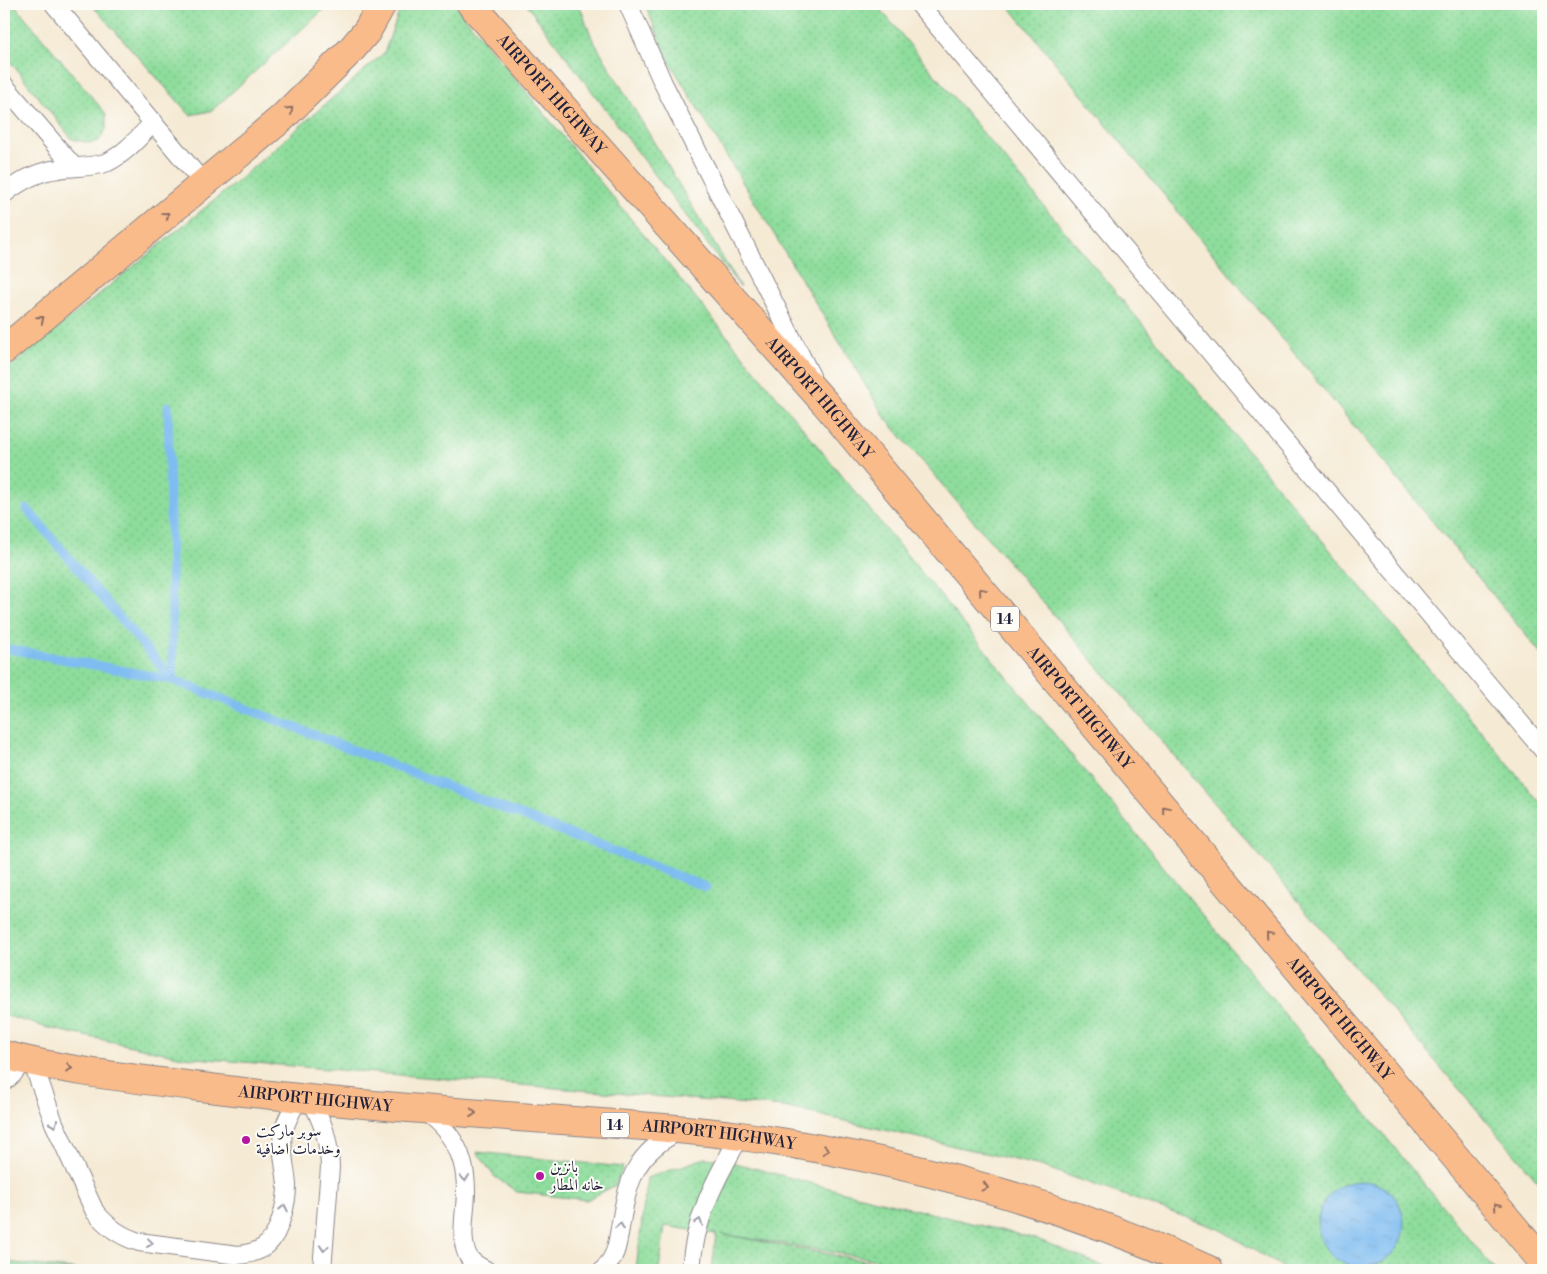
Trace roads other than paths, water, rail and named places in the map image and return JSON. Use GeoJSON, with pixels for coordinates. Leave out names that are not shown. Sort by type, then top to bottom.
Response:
{"type":"FeatureCollection","features":[{"type":"Feature","properties":{"kind":"main road"},"geometry":{"type":"LineString","coordinates":[[4,350],[282,118],[351,50],[367,31],[382,4]]}},
{"type":"Feature","properties":{"kind":"main road","name":"AIRPORT HIGHWAY"},"geometry":{"type":"LineString","coordinates":[[471,4],[825,403],[1536,1253]]}},
{"type":"Feature","properties":{"kind":"main road","name":"AIRPORT HIGHWAY"},"geometry":{"type":"LineString","coordinates":[[19,1059],[165,1082],[304,1098],[423,1110],[682,1130],[740,1136],[842,1152],[926,1170],[1008,1193],[1089,1221],[1209,1270]]}},
{"type":"Feature","properties":{"kind":"lane"},"geometry":{"type":"LineString","coordinates":[[54,4],[204,184]]}},
{"type":"Feature","properties":{"kind":"lane"},"geometry":{"type":"LineString","coordinates":[[628,4],[667,91],[825,403]]}},
{"type":"Feature","properties":{"kind":"lane"},"geometry":{"type":"LineString","coordinates":[[919,4],[1543,750]]}},
{"type":"Feature","properties":{"kind":"lane"},"geometry":{"type":"LineString","coordinates":[[4,85],[74,167]]}},
{"type":"Feature","properties":{"kind":"lane"},"geometry":{"type":"LineString","coordinates":[[4,194],[20,182],[42,172],[97,165],[119,155],[154,122]]}},
{"type":"Feature","properties":{"kind":"lane"},"geometry":{"type":"LineString","coordinates":[[4,1082],[13,1074],[19,1059]]}},
{"type":"Feature","properties":{"kind":"lane"},"geometry":{"type":"LineString","coordinates":[[19,1059],[54,1123],[95,1212],[114,1231],[126,1238],[139,1242],[238,1255],[250,1254],[269,1244],[276,1234],[285,1206],[287,1187],[282,1150],[284,1132],[290,1114],[304,1098],[320,1117],[327,1138],[329,1152],[330,1167],[322,1270]]}},
{"type":"Feature","properties":{"kind":"lane"},"geometry":{"type":"LineString","coordinates":[[423,1110],[436,1119],[447,1131],[456,1144],[462,1159],[466,1191],[465,1249],[470,1259],[486,1270]]}},
{"type":"Feature","properties":{"kind":"lane"},"geometry":{"type":"LineString","coordinates":[[603,1270],[611,1262],[616,1251],[626,1193],[640,1161],[652,1148],[682,1130]]}},
{"type":"Feature","properties":{"kind":"lane"},"geometry":{"type":"LineString","coordinates":[[691,1270],[696,1230],[705,1204],[715,1181],[740,1136]]}},
{"type":"Feature","properties":{"kind":"water"},"geometry":{"type":"Polygon","coordinates":[[[1353,1181],[1369,1181],[1378,1184],[1392,1193],[1401,1207],[1404,1224],[1401,1241],[1392,1255],[1378,1264],[1369,1267],[1353,1267],[1337,1260],[1325,1248],[1318,1232],[1318,1216],[1325,1200],[1337,1188],[1353,1181]]]}},
{"type":"Feature","properties":{"kind":"waterway"},"geometry":{"type":"LineString","coordinates":[[168,406],[173,680]]}},
{"type":"Feature","properties":{"kind":"waterway"},"geometry":{"type":"LineString","coordinates":[[27,509],[173,680]]}},
{"type":"Feature","properties":{"kind":"waterway"},"geometry":{"type":"LineString","coordinates":[[4,648],[173,680],[706,887]]}},
{"type":"Feature","properties":{"kind":"place","name":"سوبر ماركت وخدمات اضافية"},"geometry":{"type":"Point","coordinates":[246,1140]}},
{"type":"Feature","properties":{"kind":"place","name":"بانزين خانه المطار"},"geometry":{"type":"Point","coordinates":[540,1176]}}]}
